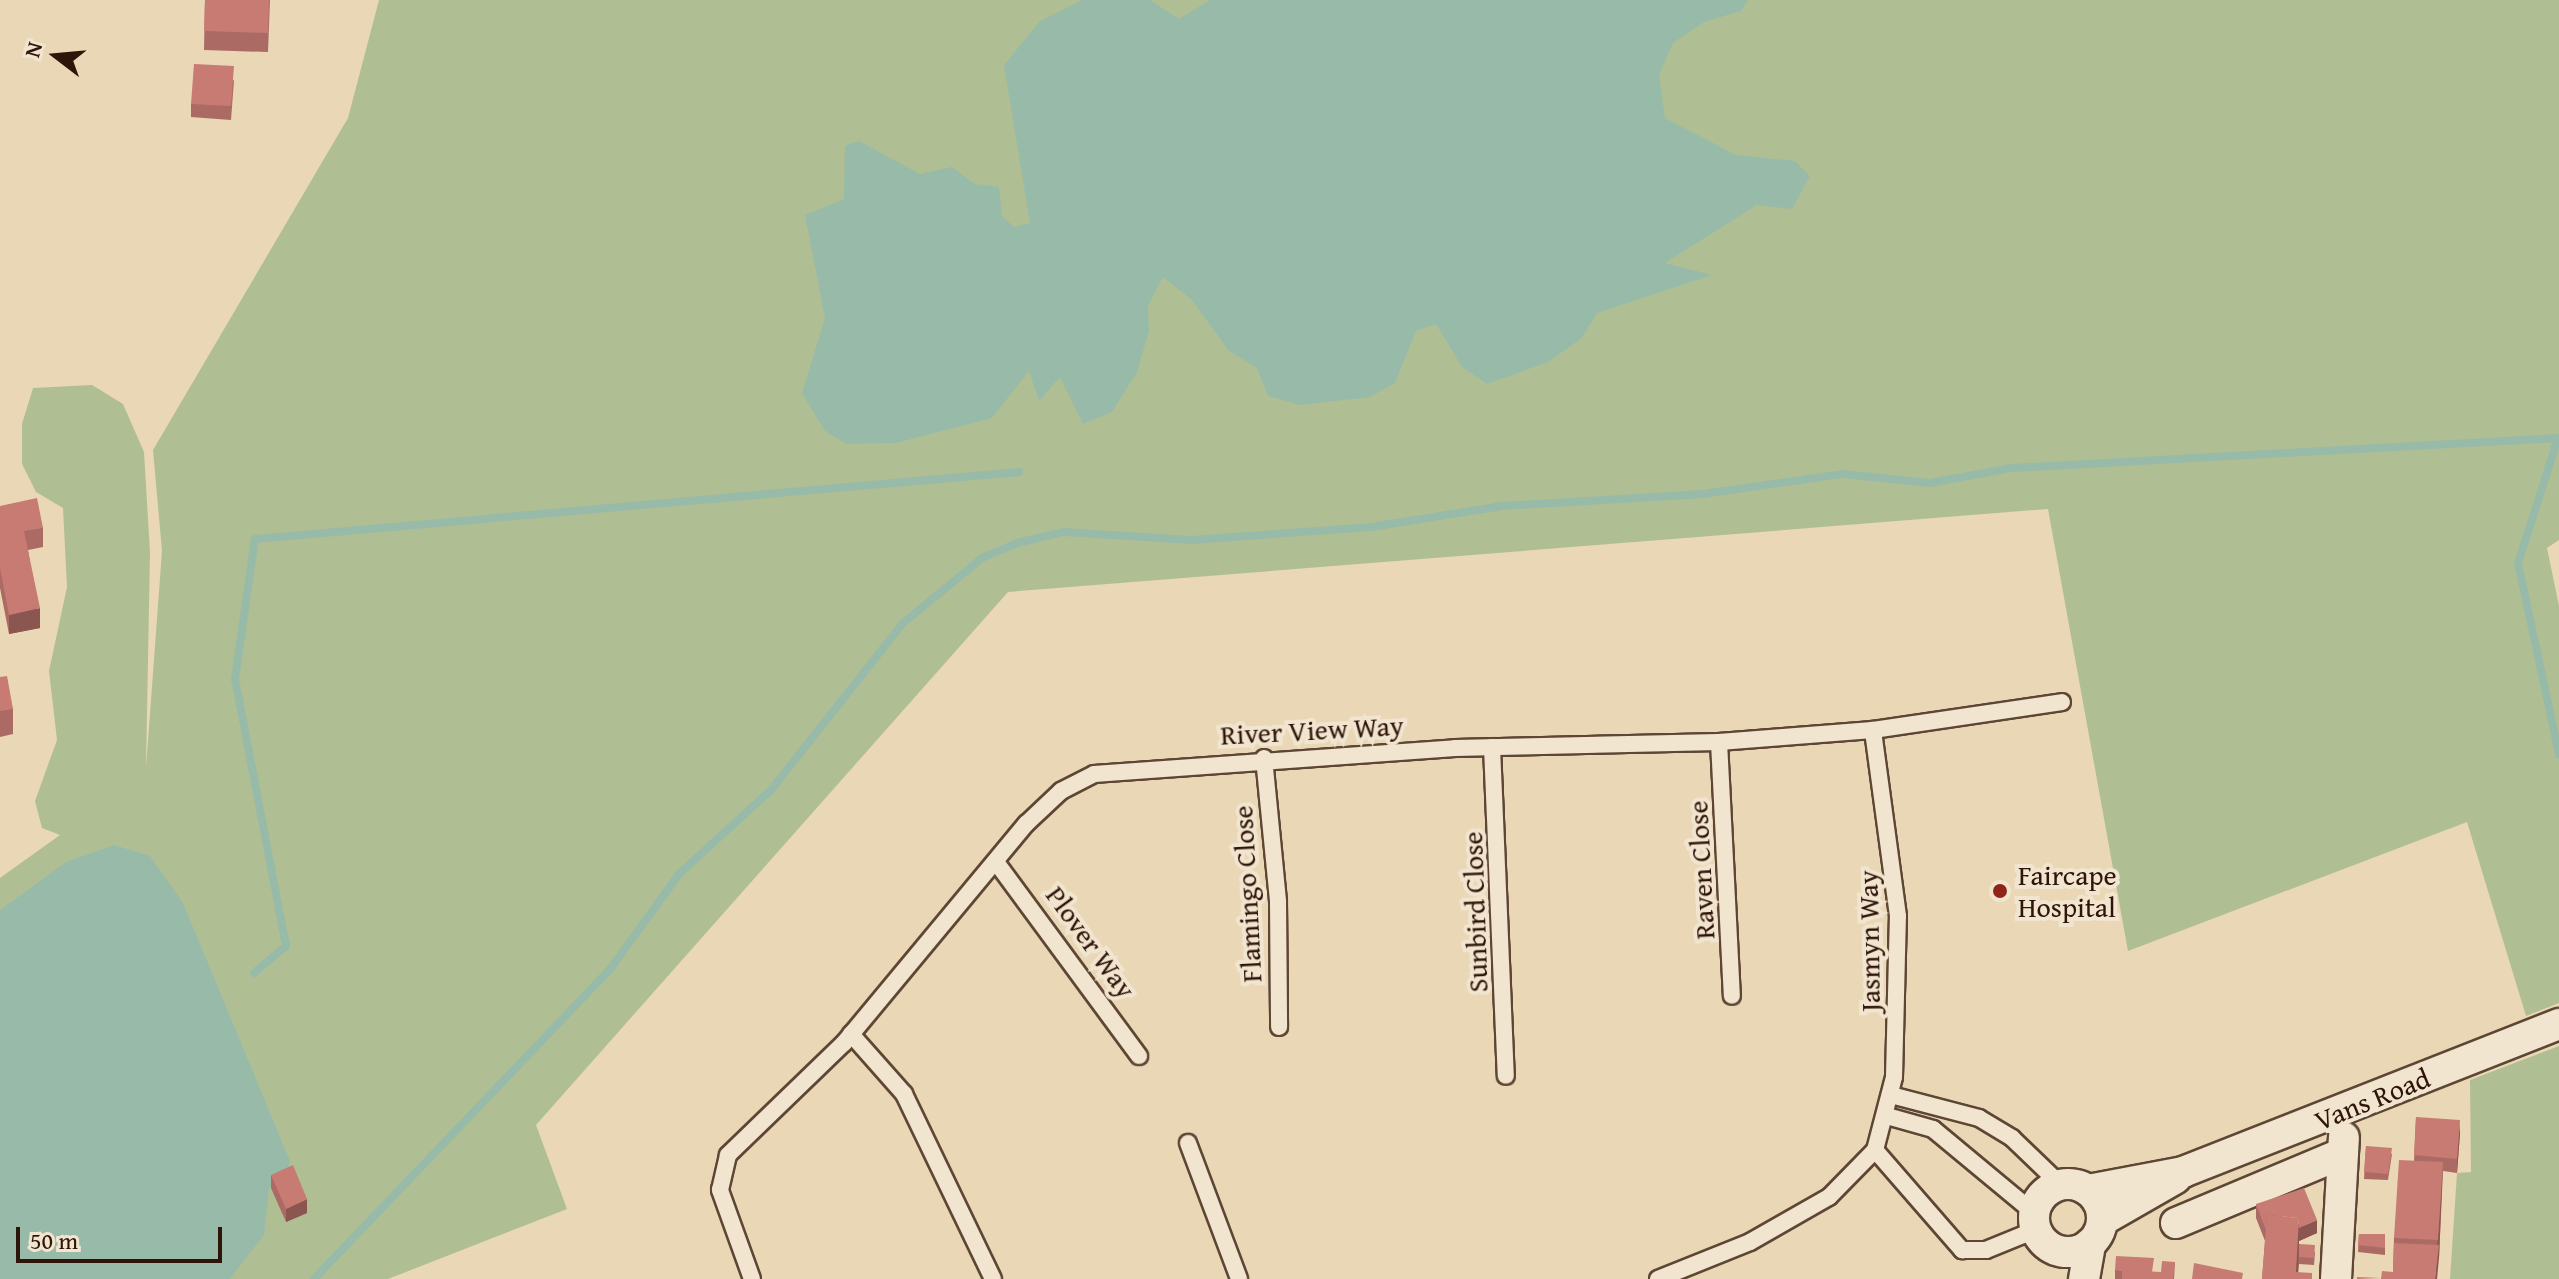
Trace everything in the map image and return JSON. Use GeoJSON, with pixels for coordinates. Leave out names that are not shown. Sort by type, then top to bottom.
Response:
{"type":"FeatureCollection","features":[{"type":"Feature","properties":{"kind":"street","name":"Vans Road"},"geometry":{"type":"LineString","coordinates":[[2074,1187],[2183,1172],[2346,1111],[2559,1024]]}},
{"type":"Feature","properties":{"kind":"street"},"geometry":{"type":"LineString","coordinates":[[2336,1279],[2346,1111]]}},
{"type":"Feature","properties":{"kind":"street"},"geometry":{"type":"LineString","coordinates":[[2176,1223],[2343,1153]]}},
{"type":"Feature","properties":{"kind":"street","name":"Vans Road"},"geometry":{"type":"LineString","coordinates":[[2096,1232],[2183,1172]]}},
{"type":"Feature","properties":{"kind":"street"},"geometry":{"type":"LineString","coordinates":[[2038,1229],[2074,1187],[2096,1232],[2084,1279]]}},
{"type":"Feature","properties":{"kind":"street"},"geometry":{"type":"LineString","coordinates":[[2038,1229],[2076,1252],[2096,1232]]}},
{"type":"Feature","properties":{"kind":"street"},"geometry":{"type":"LineString","coordinates":[[2038,1229],[2061,1279]]}},
{"type":"Feature","properties":{"kind":"lane","name":"River View Way"},"geometry":{"type":"LineString","coordinates":[[752,1279],[720,1190],[728,1155],[851,1034],[996,862],[1061,791],[1094,774],[1264,758],[1492,747],[1719,742],[1873,730],[2062,702]]}},
{"type":"Feature","properties":{"kind":"lane","name":"Jasmyn Way"},"geometry":{"type":"LineString","coordinates":[[1873,730],[1898,916],[1891,1095],[1875,1150]]}},
{"type":"Feature","properties":{"kind":"lane","name":"Raven Close"},"geometry":{"type":"LineString","coordinates":[[1719,742],[1732,996]]}},
{"type":"Feature","properties":{"kind":"lane","name":"Sunbird Close"},"geometry":{"type":"LineString","coordinates":[[1492,747],[1506,1076]]}},
{"type":"Feature","properties":{"kind":"lane","name":"Flamingo Close"},"geometry":{"type":"LineString","coordinates":[[1264,758],[1278,902],[1279,1027]]}},
{"type":"Feature","properties":{"kind":"lane","name":"Plover Way"},"geometry":{"type":"LineString","coordinates":[[996,862],[1139,1056]]}},
{"type":"Feature","properties":{"kind":"lane"},"geometry":{"type":"LineString","coordinates":[[851,1034],[904,1094],[993,1279]]}},
{"type":"Feature","properties":{"kind":"lane"},"geometry":{"type":"LineString","coordinates":[[1891,1095],[1979,1118],[2074,1187]]}},
{"type":"Feature","properties":{"kind":"lane"},"geometry":{"type":"LineString","coordinates":[[1658,1279],[1750,1242],[1829,1197],[1875,1150],[1962,1250],[1986,1250],[2038,1229],[1933,1129],[1887,1116]]}},
{"type":"Feature","properties":{"kind":"lane"},"geometry":{"type":"LineString","coordinates":[[1188,1143],[1239,1279]]}},
{"type":"Feature","properties":{"kind":"shaded area"},"geometry":{"type":"Polygon","coordinates":[[[379,0],[2559,0],[2559,540],[2547,548],[2559,606],[2559,1003],[2526,1016],[2467,822],[2128,951],[2048,509],[1008,592],[536,1125],[567,1209],[388,1279],[0,1279],[0,878],[60,835],[42,828],[35,801],[57,740],[49,671],[67,587],[63,508],[36,492],[22,464],[22,424],[33,388],[92,385],[123,404],[144,452],[150,552],[146,768],[162,551],[153,450],[348,118],[379,0]]]}},
{"type":"Feature","properties":{"kind":"shaded area"},"geometry":{"type":"Polygon","coordinates":[[[1082,0],[1150,0],[1179,19],[1210,0],[1748,0],[1741,11],[1704,22],[1673,43],[1659,75],[1665,118],[1736,155],[1795,161],[1810,176],[1792,209],[1757,205],[1665,263],[1712,275],[1597,313],[1582,338],[1548,362],[1487,384],[1462,367],[1436,324],[1416,331],[1395,383],[1370,397],[1300,405],[1268,396],[1257,368],[1229,351],[1191,299],[1163,277],[1148,305],[1149,331],[1137,372],[1112,412],[1083,424],[1060,377],[1039,401],[1029,371],[992,418],[896,443],[846,444],[825,431],[802,393],[825,318],[805,215],[844,199],[845,146],[859,141],[920,174],[952,167],[975,184],[999,187],[1002,216],[1014,227],[1030,223],[1004,65],[1040,21],[1082,0]]]}},
{"type":"Feature","properties":{"kind":"shaded area"},"geometry":{"type":"Polygon","coordinates":[[[114,845],[150,856],[183,903],[290,1161],[285,1180],[269,1188],[264,1235],[230,1279],[0,1279],[0,910],[66,862],[114,845]]]}},
{"type":"Feature","properties":{"kind":"shaded area"},"geometry":{"type":"Polygon","coordinates":[[[2559,1046],[2559,1279],[2450,1279],[2457,1173],[2471,1172],[2470,1080],[2559,1046]]]}},
{"type":"Feature","properties":{"kind":"building"},"geometry":{"type":"Polygon","coordinates":[[[205,0],[269,0],[268,33],[204,31],[205,0]]]}},
{"type":"Feature","properties":{"kind":"building"},"geometry":{"type":"Polygon","coordinates":[[[194,64],[234,66],[231,106],[191,104],[194,64]]]}},
{"type":"Feature","properties":{"kind":"building"},"geometry":{"type":"Polygon","coordinates":[[[37,498],[43,528],[24,531],[40,608],[9,615],[0,568],[0,506],[37,498]]]}},
{"type":"Feature","properties":{"kind":"building"},"geometry":{"type":"Polygon","coordinates":[[[7,676],[13,709],[0,711],[0,677],[7,676]]]}},
{"type":"Feature","properties":{"kind":"building"},"geometry":{"type":"Polygon","coordinates":[[[2416,1117],[2460,1120],[2457,1159],[2414,1155],[2416,1117]]]}},
{"type":"Feature","properties":{"kind":"building"},"geometry":{"type":"Polygon","coordinates":[[[2366,1146],[2392,1148],[2388,1174],[2364,1172],[2366,1146]]]}},
{"type":"Feature","properties":{"kind":"building"},"geometry":{"type":"Polygon","coordinates":[[[2399,1160],[2443,1162],[2438,1240],[2394,1238],[2399,1160]]]}},
{"type":"Feature","properties":{"kind":"building"},"geometry":{"type":"Polygon","coordinates":[[[293,1165],[307,1199],[286,1209],[271,1175],[293,1165]]]}},
{"type":"Feature","properties":{"kind":"building"},"geometry":{"type":"Polygon","coordinates":[[[2304,1188],[2317,1220],[2299,1228],[2299,1218],[2267,1215],[2266,1230],[2256,1204],[2304,1188]]]}},
{"type":"Feature","properties":{"kind":"building"},"geometry":{"type":"Polygon","coordinates":[[[2267,1215],[2299,1218],[2296,1272],[2312,1273],[2312,1279],[2262,1279],[2267,1215]]]}},
{"type":"Feature","properties":{"kind":"building"},"geometry":{"type":"Polygon","coordinates":[[[2359,1234],[2385,1234],[2385,1248],[2358,1245],[2359,1234]]]}},
{"type":"Feature","properties":{"kind":"building"},"geometry":{"type":"Polygon","coordinates":[[[2394,1243],[2439,1245],[2435,1279],[2381,1279],[2382,1271],[2393,1272],[2394,1243]]]}},
{"type":"Feature","properties":{"kind":"building"},"geometry":{"type":"Polygon","coordinates":[[[2299,1244],[2315,1245],[2314,1258],[2299,1257],[2299,1244]]]}},
{"type":"Feature","properties":{"kind":"building"},"geometry":{"type":"Polygon","coordinates":[[[2116,1256],[2154,1258],[2152,1272],[2161,1272],[2162,1261],[2175,1262],[2173,1279],[2122,1279],[2122,1271],[2115,1270],[2116,1256]]]}},
{"type":"Feature","properties":{"kind":"building"},"geometry":{"type":"Polygon","coordinates":[[[2194,1263],[2243,1273],[2242,1279],[2192,1279],[2194,1263]]]}},
{"type":"Feature","properties":{"kind":"waterway"},"geometry":{"type":"LineString","coordinates":[[2558,438],[2518,563],[2559,755]]}},
{"type":"Feature","properties":{"kind":"waterway"},"geometry":{"type":"LineString","coordinates":[[314,1279],[611,968],[679,874],[771,790],[902,624],[982,558],[1017,543],[1063,532],[1191,540],[1371,527],[1502,506],[1703,494],[1843,474],[1930,483],[2012,468],[2559,438]]}},
{"type":"Feature","properties":{"kind":"waterway"},"geometry":{"type":"LineString","coordinates":[[254,973],[286,946],[235,679],[255,539],[1019,472]]}},
{"type":"Feature","properties":{"kind":"place","name":"Faircape Hospital"},"geometry":{"type":"Point","coordinates":[2000,891]}}]}
